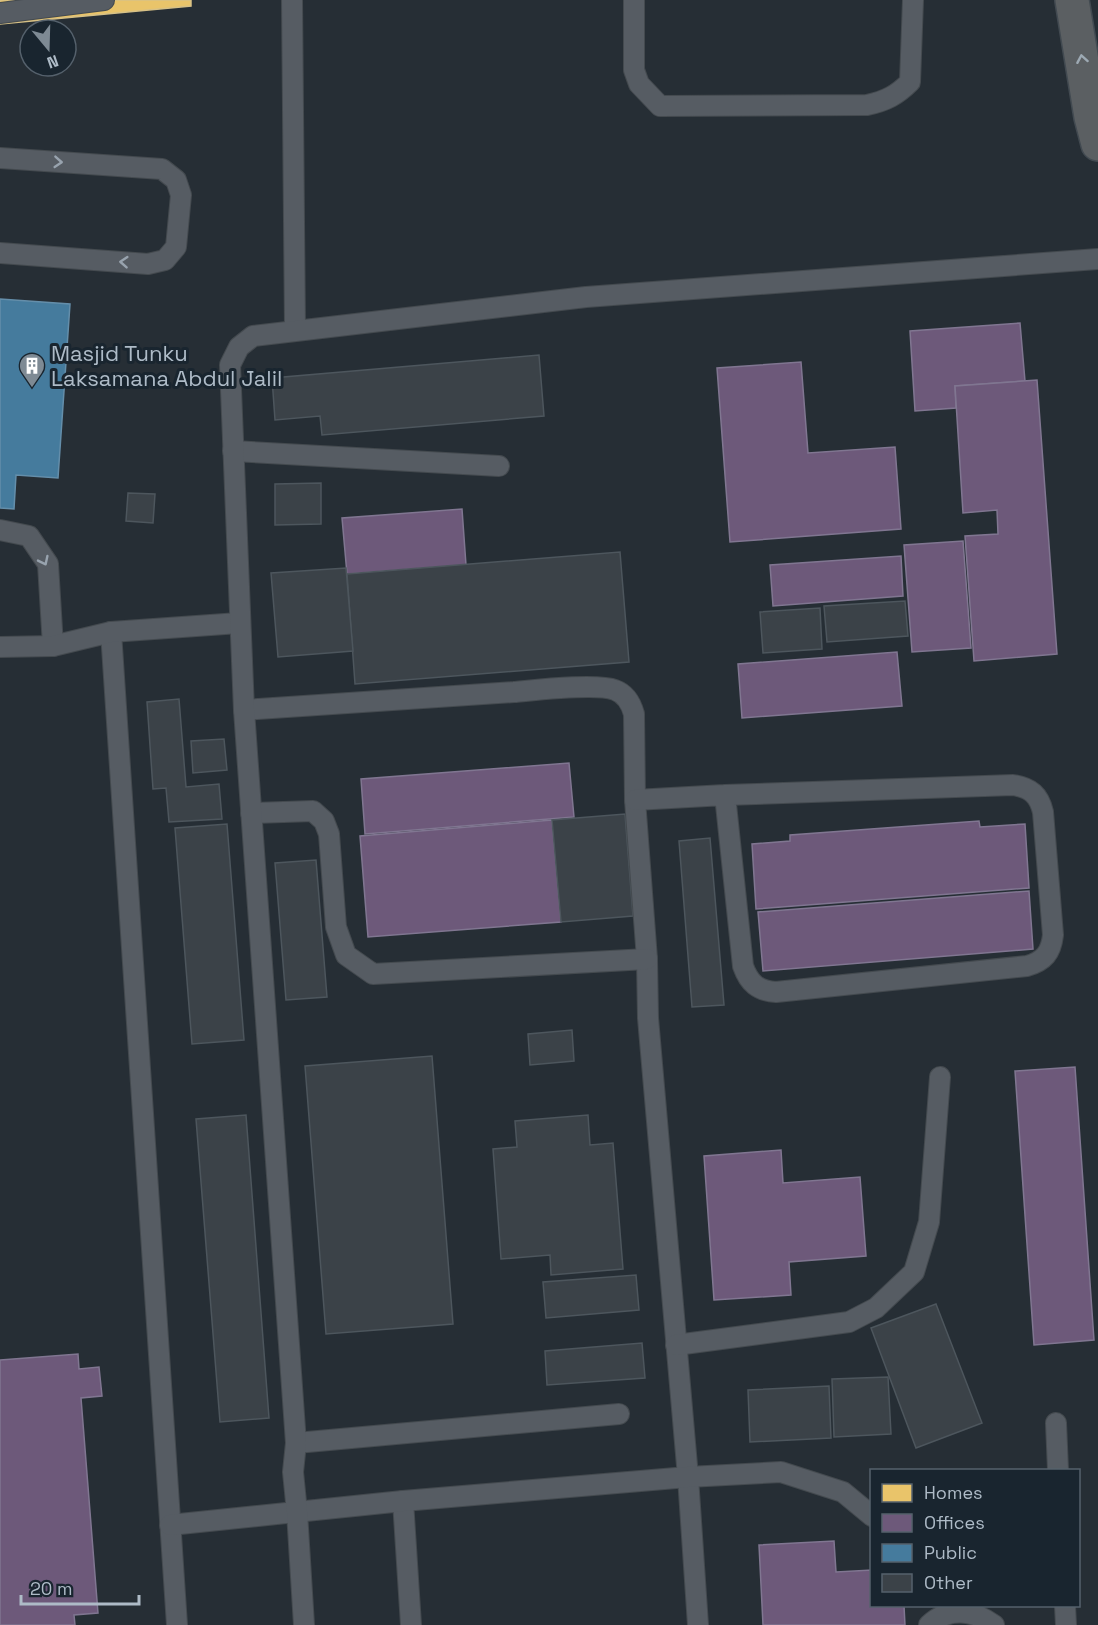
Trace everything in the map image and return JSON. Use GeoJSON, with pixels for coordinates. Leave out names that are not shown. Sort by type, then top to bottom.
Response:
{"type":"FeatureCollection","features":[{"type":"Feature","properties":{"kind":"highway"},"geometry":{"type":"LineString","coordinates":[[1071,6],[1098,144]]}},
{"type":"Feature","properties":{"kind":"lane"},"geometry":{"type":"LineString","coordinates":[[0,13],[104,0]]}},
{"type":"Feature","properties":{"kind":"lane"},"geometry":{"type":"LineString","coordinates":[[292,0],[295,330]]}},
{"type":"Feature","properties":{"kind":"lane"},"geometry":{"type":"LineString","coordinates":[[634,0],[634,70],[639,84],[660,106],[867,105],[882,102],[897,94],[910,82],[913,0]]}},
{"type":"Feature","properties":{"kind":"lane"},"geometry":{"type":"LineString","coordinates":[[0,158],[162,170],[176,180],[181,195],[176,247],[165,260],[148,264],[0,253]]}},
{"type":"Feature","properties":{"kind":"lane"},"geometry":{"type":"LineString","coordinates":[[304,1625],[293,1472],[296,1443],[239,623],[230,365],[240,347],[253,336],[586,297],[1098,259]]}},
{"type":"Feature","properties":{"kind":"lane"},"geometry":{"type":"LineString","coordinates":[[233,451],[499,466]]}},
{"type":"Feature","properties":{"kind":"lane"},"geometry":{"type":"LineString","coordinates":[[0,530],[29,536],[48,564],[53,646]]}},
{"type":"Feature","properties":{"kind":"lane"},"geometry":{"type":"LineString","coordinates":[[0,647],[53,646],[111,632],[239,623]]}},
{"type":"Feature","properties":{"kind":"lane"},"geometry":{"type":"LineString","coordinates":[[111,632],[177,1625]]}},
{"type":"Feature","properties":{"kind":"lane"},"geometry":{"type":"LineString","coordinates":[[244,710],[548,689],[615,689],[624,694],[631,703],[634,714],[635,800],[647,959],[648,1018],[688,1477],[698,1625]]}},
{"type":"Feature","properties":{"kind":"lane"},"geometry":{"type":"LineString","coordinates":[[635,800],[725,795],[1013,785],[1024,787],[1034,793],[1040,801],[1043,812],[1052,946],[1038,963],[1027,966],[776,992],[765,991],[754,986],[743,966],[725,795]]}},
{"type":"Feature","properties":{"kind":"lane"},"geometry":{"type":"LineString","coordinates":[[251,813],[313,811],[324,821],[329,834],[336,927],[346,955],[374,974],[647,959]]}},
{"type":"Feature","properties":{"kind":"lane"},"geometry":{"type":"LineString","coordinates":[[676,1345],[849,1322],[876,1308],[914,1272],[929,1222],[940,1077]]}},
{"type":"Feature","properties":{"kind":"lane"},"geometry":{"type":"LineString","coordinates":[[296,1443],[619,1414]]}},
{"type":"Feature","properties":{"kind":"lane"},"geometry":{"type":"LineString","coordinates":[[1056,1423],[1058,1469]]}},
{"type":"Feature","properties":{"kind":"lane"},"geometry":{"type":"LineString","coordinates":[[170,1525],[403,1501],[688,1477],[781,1472],[843,1492],[870,1514]]}},
{"type":"Feature","properties":{"kind":"lane"},"geometry":{"type":"LineString","coordinates":[[403,1501],[411,1625]]}},
{"type":"Feature","properties":{"kind":"lane"},"geometry":{"type":"LineString","coordinates":[[1065,1607],[1066,1625]]}},
{"type":"Feature","properties":{"kind":"lane"},"geometry":{"type":"LineString","coordinates":[[929,1625],[949,1609],[974,1614],[994,1625]]}},
{"type":"Feature","properties":{"kind":"building: Homes"},"geometry":{"type":"Polygon","coordinates":[[[0,0],[191,0],[191,6],[64,18],[18,18],[18,22],[0,24],[0,0]]]}},
{"type":"Feature","properties":{"kind":"building: Offices"},"geometry":{"type":"Polygon","coordinates":[[[1020,323],[1025,381],[955,386],[956,408],[915,411],[910,331],[1020,323]]]}},
{"type":"Feature","properties":{"kind":"building: Offices"},"geometry":{"type":"Polygon","coordinates":[[[801,362],[808,453],[895,447],[901,529],[730,542],[717,368],[801,362]]]}},
{"type":"Feature","properties":{"kind":"building: Offices"},"geometry":{"type":"Polygon","coordinates":[[[1037,380],[1057,654],[974,661],[965,536],[998,534],[997,510],[963,513],[955,386],[1037,380]]]}},
{"type":"Feature","properties":{"kind":"building: Offices"},"geometry":{"type":"Polygon","coordinates":[[[462,509],[466,565],[347,574],[342,518],[462,509]]]}},
{"type":"Feature","properties":{"kind":"building: Offices"},"geometry":{"type":"Polygon","coordinates":[[[963,541],[971,648],[912,652],[904,545],[963,541]]]}},
{"type":"Feature","properties":{"kind":"building: Offices"},"geometry":{"type":"Polygon","coordinates":[[[901,556],[903,596],[773,606],[770,565],[901,556]]]}},
{"type":"Feature","properties":{"kind":"building: Offices"},"geometry":{"type":"Polygon","coordinates":[[[897,652],[902,706],[742,718],[738,664],[897,652]]]}},
{"type":"Feature","properties":{"kind":"building: Offices"},"geometry":{"type":"Polygon","coordinates":[[[569,763],[574,817],[365,834],[361,779],[569,763]]]}},
{"type":"Feature","properties":{"kind":"building: Offices"},"geometry":{"type":"Polygon","coordinates":[[[552,820],[561,922],[368,937],[360,836],[552,820]]]}},
{"type":"Feature","properties":{"kind":"building: Offices"},"geometry":{"type":"Polygon","coordinates":[[[979,821],[980,827],[1025,824],[1029,888],[756,909],[752,844],[790,841],[790,835],[979,821]]]}},
{"type":"Feature","properties":{"kind":"building: Offices"},"geometry":{"type":"Polygon","coordinates":[[[1029,891],[1033,949],[763,971],[758,912],[1029,891]]]}},
{"type":"Feature","properties":{"kind":"building: Offices"},"geometry":{"type":"Polygon","coordinates":[[[1075,1067],[1094,1340],[1034,1345],[1015,1071],[1075,1067]]]}},
{"type":"Feature","properties":{"kind":"building: Offices"},"geometry":{"type":"Polygon","coordinates":[[[781,1150],[783,1183],[860,1177],[866,1256],[789,1262],[791,1295],[714,1300],[704,1156],[781,1150]]]}},
{"type":"Feature","properties":{"kind":"building: Offices"},"geometry":{"type":"Polygon","coordinates":[[[78,1354],[79,1369],[99,1367],[102,1396],[81,1398],[98,1613],[74,1615],[75,1625],[0,1625],[0,1360],[78,1354]]]}},
{"type":"Feature","properties":{"kind":"building: Offices"},"geometry":{"type":"Polygon","coordinates":[[[834,1541],[836,1572],[870,1570],[870,1607],[904,1607],[905,1625],[763,1625],[759,1545],[834,1541]]]}},
{"type":"Feature","properties":{"kind":"building: Public","name":"Masjid Tunku Laksamana Abdul Jalil"},"geometry":{"type":"Polygon","coordinates":[[[0,299],[70,304],[58,478],[16,475],[14,509],[0,508],[0,299]]]}},
{"type":"Feature","properties":{"kind":"building: Other"},"geometry":{"type":"Polygon","coordinates":[[[539,355],[544,416],[322,435],[320,416],[275,420],[272,378],[539,355]]]}},
{"type":"Feature","properties":{"kind":"building: Other"},"geometry":{"type":"Polygon","coordinates":[[[321,483],[321,524],[275,525],[275,484],[321,483]]]}},
{"type":"Feature","properties":{"kind":"building: Other"},"geometry":{"type":"Polygon","coordinates":[[[128,493],[155,494],[153,523],[126,521],[128,493]]]}},
{"type":"Feature","properties":{"kind":"building: Other"},"geometry":{"type":"Polygon","coordinates":[[[620,552],[629,662],[355,684],[347,574],[620,552]]]}},
{"type":"Feature","properties":{"kind":"building: Other"},"geometry":{"type":"Polygon","coordinates":[[[346,568],[353,651],[278,657],[271,573],[346,568]]]}},
{"type":"Feature","properties":{"kind":"building: Other"},"geometry":{"type":"Polygon","coordinates":[[[905,601],[908,636],[827,642],[824,606],[905,601]]]}},
{"type":"Feature","properties":{"kind":"building: Other"},"geometry":{"type":"Polygon","coordinates":[[[820,608],[822,649],[763,653],[760,612],[820,608]]]}},
{"type":"Feature","properties":{"kind":"building: Other"},"geometry":{"type":"Polygon","coordinates":[[[179,699],[186,787],[219,784],[222,819],[169,822],[166,788],[153,789],[147,702],[179,699]]]}},
{"type":"Feature","properties":{"kind":"building: Other"},"geometry":{"type":"Polygon","coordinates":[[[224,739],[227,770],[193,773],[191,741],[224,739]]]}},
{"type":"Feature","properties":{"kind":"building: Other"},"geometry":{"type":"Polygon","coordinates":[[[625,814],[633,916],[561,922],[552,820],[625,814]]]}},
{"type":"Feature","properties":{"kind":"building: Other"},"geometry":{"type":"Polygon","coordinates":[[[227,824],[244,1040],[192,1044],[175,828],[227,824]]]}},
{"type":"Feature","properties":{"kind":"building: Other"},"geometry":{"type":"Polygon","coordinates":[[[710,838],[724,1005],[692,1007],[679,841],[710,838]]]}},
{"type":"Feature","properties":{"kind":"building: Other"},"geometry":{"type":"Polygon","coordinates":[[[316,860],[327,997],[286,1000],[275,863],[316,860]]]}},
{"type":"Feature","properties":{"kind":"building: Other"},"geometry":{"type":"Polygon","coordinates":[[[572,1030],[574,1061],[530,1065],[528,1034],[572,1030]]]}},
{"type":"Feature","properties":{"kind":"building: Other"},"geometry":{"type":"Polygon","coordinates":[[[432,1056],[453,1324],[326,1334],[305,1066],[432,1056]]]}},
{"type":"Feature","properties":{"kind":"building: Other"},"geometry":{"type":"Polygon","coordinates":[[[246,1115],[269,1418],[220,1422],[196,1119],[246,1115]]]}},
{"type":"Feature","properties":{"kind":"building: Other"},"geometry":{"type":"Polygon","coordinates":[[[588,1115],[590,1145],[613,1143],[623,1269],[551,1275],[550,1255],[501,1259],[493,1149],[517,1147],[515,1121],[588,1115]]]}},
{"type":"Feature","properties":{"kind":"building: Other"},"geometry":{"type":"Polygon","coordinates":[[[636,1275],[639,1310],[546,1318],[543,1282],[636,1275]]]}},
{"type":"Feature","properties":{"kind":"building: Other"},"geometry":{"type":"Polygon","coordinates":[[[936,1304],[982,1423],[916,1448],[871,1328],[936,1304]]]}},
{"type":"Feature","properties":{"kind":"building: Other"},"geometry":{"type":"Polygon","coordinates":[[[642,1343],[645,1378],[547,1385],[545,1351],[642,1343]]]}},
{"type":"Feature","properties":{"kind":"building: Other"},"geometry":{"type":"Polygon","coordinates":[[[888,1377],[891,1434],[834,1437],[832,1379],[888,1377]]]}},
{"type":"Feature","properties":{"kind":"building: Other"},"geometry":{"type":"Polygon","coordinates":[[[829,1386],[831,1438],[750,1442],[748,1390],[829,1386]]]}},
{"type":"Feature","properties":{"kind":"place","name":"Masjid Tunku Laksamana Abdul Jalil"},"geometry":{"type":"Point","coordinates":[32,389]}}]}
